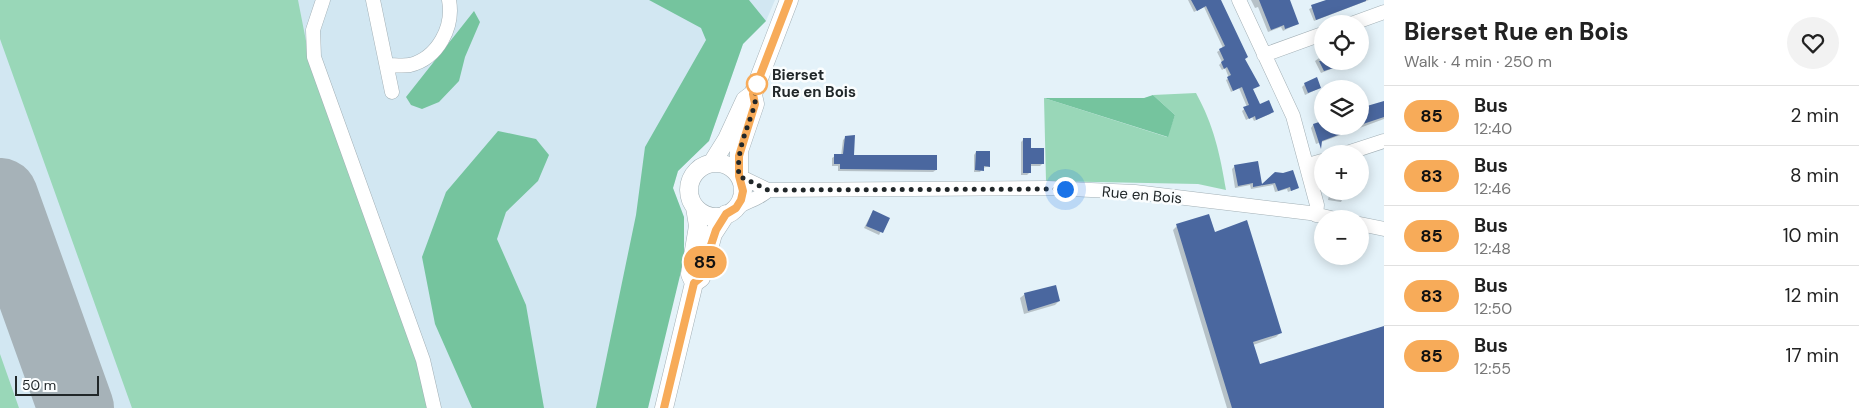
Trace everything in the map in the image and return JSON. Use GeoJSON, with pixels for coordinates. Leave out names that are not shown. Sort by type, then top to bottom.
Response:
{"type":"FeatureCollection","features":[{"type":"Feature","properties":{"kind":"main road"},"geometry":{"type":"LineString","coordinates":[[712,163],[724,146],[745,100],[753,94],[789,0]]}},
{"type":"Feature","properties":{"kind":"main road"},"geometry":{"type":"LineString","coordinates":[[664,408],[694,283],[700,278],[714,234],[743,191],[739,176],[739,151],[755,104],[753,94]]}},
{"type":"Feature","properties":{"kind":"main road"},"geometry":{"type":"LineString","coordinates":[[694,283],[690,274],[698,226],[695,207],[690,199],[691,180],[703,166],[712,163],[727,165],[739,176]]}},
{"type":"Feature","properties":{"kind":"main road"},"geometry":{"type":"LineString","coordinates":[[695,207],[710,216],[731,211]]}},
{"type":"Feature","properties":{"kind":"street"},"geometry":{"type":"LineString","coordinates":[[323,0],[313,30],[314,57],[423,360],[434,408]]}},
{"type":"Feature","properties":{"kind":"street"},"geometry":{"type":"LineString","coordinates":[[373,0],[392,92]]}},
{"type":"Feature","properties":{"kind":"street"},"geometry":{"type":"LineString","coordinates":[[387,66],[414,63],[422,60],[437,47],[448,24],[451,8],[449,0]]}},
{"type":"Feature","properties":{"kind":"street"},"geometry":{"type":"LineString","coordinates":[[1239,0],[1293,116],[1308,165],[1316,210]]}},
{"type":"Feature","properties":{"kind":"street"},"geometry":{"type":"LineString","coordinates":[[1369,17],[1384,12]]}},
{"type":"Feature","properties":{"kind":"street"},"geometry":{"type":"LineString","coordinates":[[1264,55],[1314,37]]}},
{"type":"Feature","properties":{"kind":"street"},"geometry":{"type":"LineString","coordinates":[[1369,146],[1384,141]]}},
{"type":"Feature","properties":{"kind":"street"},"geometry":{"type":"LineString","coordinates":[[1308,165],[1314,163]]}},
{"type":"Feature","properties":{"kind":"street","name":"Rue en Bois"},"geometry":{"type":"LineString","coordinates":[[739,176],[768,190],[1047,188],[1126,192],[1314,215]]}},
{"type":"Feature","properties":{"kind":"street","name":"Rue en Bois"},"geometry":{"type":"LineString","coordinates":[[731,211],[748,200],[764,195],[768,190]]}},
{"type":"Feature","properties":{"kind":"street"},"geometry":{"type":"LineString","coordinates":[[1369,226],[1384,229]]}},
{"type":"Feature","properties":{"kind":"shaded area"},"geometry":{"type":"Polygon","coordinates":[[[0,0],[775,0],[766,21],[743,44],[709,141],[678,171],[673,188],[684,217],[648,408],[0,408],[0,0]]]}},
{"type":"Feature","properties":{"kind":"green space"},"geometry":{"type":"Polygon","coordinates":[[[0,0],[298,0],[307,46],[423,373],[429,408],[132,408],[0,39],[0,0]]]}},
{"type":"Feature","properties":{"kind":"green space"},"geometry":{"type":"Polygon","coordinates":[[[649,0],[749,0],[766,21],[743,44],[709,141],[678,171],[673,188],[684,217],[684,259],[648,408],[596,408],[636,215],[645,147],[706,40],[701,28],[649,0]]]}},
{"type":"Feature","properties":{"kind":"green space"},"geometry":{"type":"Polygon","coordinates":[[[474,11],[480,22],[465,57],[459,81],[439,102],[422,109],[411,105],[406,97],[474,11]]]}},
{"type":"Feature","properties":{"kind":"green space"},"geometry":{"type":"Polygon","coordinates":[[[1196,93],[1216,140],[1226,190],[1198,184],[1046,181],[1044,98],[1167,137],[1175,115],[1153,95],[1196,93]]]}},
{"type":"Feature","properties":{"kind":"green space"},"geometry":{"type":"Polygon","coordinates":[[[1153,95],[1175,115],[1168,137],[1044,98],[1144,98],[1153,95]]]}},
{"type":"Feature","properties":{"kind":"green space"},"geometry":{"type":"Polygon","coordinates":[[[498,131],[536,139],[549,155],[538,181],[506,212],[497,239],[526,305],[544,408],[472,408],[435,324],[422,257],[446,192],[498,131]]]}},
{"type":"Feature","properties":{"kind":"green space"},"geometry":{"type":"Polygon","coordinates":[[[0,354],[19,408],[0,408],[0,354]]]}},
{"type":"Feature","properties":{"kind":"building"},"geometry":{"type":"Polygon","coordinates":[[[1191,0],[1221,0],[1248,57],[1245,59],[1260,86],[1253,89],[1260,104],[1269,100],[1274,112],[1256,120],[1255,116],[1249,119],[1243,107],[1249,105],[1242,87],[1233,91],[1227,77],[1231,75],[1227,67],[1224,69],[1221,62],[1224,60],[1219,49],[1225,46],[1206,6],[1197,11],[1191,0]]]}},
{"type":"Feature","properties":{"kind":"building"},"geometry":{"type":"Polygon","coordinates":[[[1259,0],[1290,0],[1299,24],[1285,29],[1284,25],[1271,30],[1259,0]]]}},
{"type":"Feature","properties":{"kind":"building"},"geometry":{"type":"Polygon","coordinates":[[[1326,0],[1366,0],[1329,15],[1314,15],[1311,5],[1326,0]]]}},
{"type":"Feature","properties":{"kind":"building"},"geometry":{"type":"Polygon","coordinates":[[[1317,77],[1318,80],[1314,80],[1314,91],[1308,93],[1304,83],[1317,77]]]}},
{"type":"Feature","properties":{"kind":"building"},"geometry":{"type":"Polygon","coordinates":[[[1384,101],[1384,117],[1369,122],[1369,105],[1384,101]]]}},
{"type":"Feature","properties":{"kind":"building"},"geometry":{"type":"Polygon","coordinates":[[[855,135],[854,155],[937,155],[937,170],[840,169],[840,164],[834,164],[834,154],[843,154],[845,136],[855,135]]]}},
{"type":"Feature","properties":{"kind":"building"},"geometry":{"type":"Polygon","coordinates":[[[1317,135],[1338,135],[1322,141],[1322,145],[1320,145],[1317,135]]]}},
{"type":"Feature","properties":{"kind":"building"},"geometry":{"type":"Polygon","coordinates":[[[1023,138],[1031,138],[1031,148],[1044,148],[1044,164],[1031,164],[1031,173],[1023,173],[1023,138]]]}},
{"type":"Feature","properties":{"kind":"building"},"geometry":{"type":"Polygon","coordinates":[[[976,151],[990,151],[990,167],[984,166],[984,171],[975,170],[976,151]]]}},
{"type":"Feature","properties":{"kind":"building"},"geometry":{"type":"Polygon","coordinates":[[[1258,161],[1262,184],[1275,172],[1283,173],[1293,170],[1299,188],[1291,191],[1290,187],[1278,191],[1275,183],[1253,187],[1253,183],[1238,186],[1234,165],[1258,161]]]}},
{"type":"Feature","properties":{"kind":"building"},"geometry":{"type":"Polygon","coordinates":[[[873,210],[890,218],[883,233],[866,226],[873,210]]]}},
{"type":"Feature","properties":{"kind":"building"},"geometry":{"type":"Polygon","coordinates":[[[1209,214],[1215,232],[1247,220],[1282,333],[1253,342],[1260,364],[1384,326],[1384,408],[1232,408],[1176,224],[1209,214]]]}},
{"type":"Feature","properties":{"kind":"building"},"geometry":{"type":"Polygon","coordinates":[[[1056,285],[1060,301],[1028,311],[1024,293],[1056,285]]]}},
{"type":"Feature","properties":{"kind":"runway"},"geometry":{"type":"LineString","coordinates":[[0,196],[76,408]]}},
{"type":"Feature","properties":{"kind":"bus line","name":"85"},"geometry":{"type":"LineString","coordinates":[[664,408],[694,283],[700,278],[711,240],[718,225],[726,214],[736,208],[741,200],[743,191],[738,169],[739,151],[755,104],[753,94],[789,0]]}},
{"type":"Feature","properties":{"kind":"place","name":"Bierset Rue en Bois"},"geometry":{"type":"Point","coordinates":[757,84]}},
{"type":"Feature","properties":{"kind":"route"},"geometry":{"type":"LineString","coordinates":[[757,84],[753,94],[755,104],[739,151],[739,176],[753,184],[764,186],[768,190],[1065,189]]}}]}
